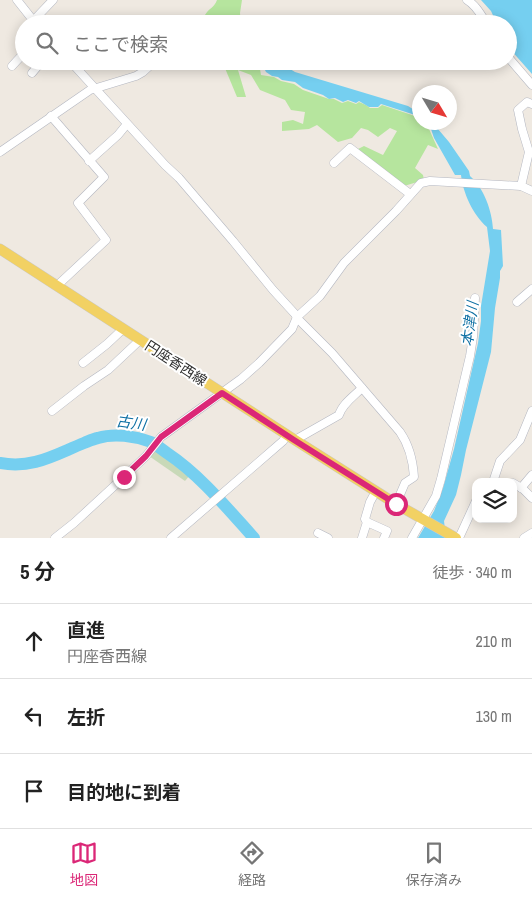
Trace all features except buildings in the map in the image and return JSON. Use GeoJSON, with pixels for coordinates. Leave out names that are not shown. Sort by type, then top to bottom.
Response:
{"type":"FeatureCollection","features":[{"type":"Feature","properties":{"kind":"main road","name":"円座香西線"},"geometry":{"type":"LineString","coordinates":[[0,249],[291,438],[396,504],[457,538]]}},
{"type":"Feature","properties":{"kind":"street"},"geometry":{"type":"LineString","coordinates":[[17,0],[29,15]]}},
{"type":"Feature","properties":{"kind":"street"},"geometry":{"type":"LineString","coordinates":[[41,15],[53,0]]}},
{"type":"Feature","properties":{"kind":"street"},"geometry":{"type":"LineString","coordinates":[[467,0],[471,2],[481,15]]}},
{"type":"Feature","properties":{"kind":"street"},"geometry":{"type":"LineString","coordinates":[[12,66],[15,63]]}},
{"type":"Feature","properties":{"kind":"street"},"geometry":{"type":"LineString","coordinates":[[517,67],[532,86]]}},
{"type":"Feature","properties":{"kind":"street"},"geometry":{"type":"LineString","coordinates":[[78,70],[165,165],[180,178],[273,290],[299,320],[332,353],[400,432],[408,447],[414,477],[405,484],[396,504]]}},
{"type":"Feature","properties":{"kind":"street"},"geometry":{"type":"LineString","coordinates":[[0,152],[94,88],[136,76],[145,70]]}},
{"type":"Feature","properties":{"kind":"street"},"geometry":{"type":"LineString","coordinates":[[521,186],[529,152],[518,110],[527,102],[532,104]]}},
{"type":"Feature","properties":{"kind":"street"},"geometry":{"type":"LineString","coordinates":[[51,116],[104,177],[78,203],[106,240],[60,282],[58,286]]}},
{"type":"Feature","properties":{"kind":"street"},"geometry":{"type":"LineString","coordinates":[[89,161],[118,135],[127,124]]}},
{"type":"Feature","properties":{"kind":"street"},"geometry":{"type":"LineString","coordinates":[[334,163],[350,148],[410,194]]}},
{"type":"Feature","properties":{"kind":"street"},"geometry":{"type":"LineString","coordinates":[[55,538],[124,477],[146,456],[161,437],[241,379],[285,337],[292,329],[297,317],[320,296],[344,263],[421,184],[430,181],[458,182],[521,186],[532,191]]}},
{"type":"Feature","properties":{"kind":"street"},"geometry":{"type":"LineString","coordinates":[[517,302],[532,289]]}},
{"type":"Feature","properties":{"kind":"street"},"geometry":{"type":"LineString","coordinates":[[412,538],[436,496],[441,480],[470,356],[475,298]]}},
{"type":"Feature","properties":{"kind":"street"},"geometry":{"type":"LineString","coordinates":[[82,363],[107,344],[122,329]]}},
{"type":"Feature","properties":{"kind":"street"},"geometry":{"type":"LineString","coordinates":[[52,411],[108,370],[140,340]]}},
{"type":"Feature","properties":{"kind":"street"},"geometry":{"type":"LineString","coordinates":[[171,538],[282,441],[339,415],[344,404],[362,388]]}},
{"type":"Feature","properties":{"kind":"street"},"geometry":{"type":"LineString","coordinates":[[520,440],[532,411]]}},
{"type":"Feature","properties":{"kind":"street"},"geometry":{"type":"LineString","coordinates":[[494,478],[500,462],[532,427]]}},
{"type":"Feature","properties":{"kind":"street"},"geometry":{"type":"LineString","coordinates":[[521,488],[532,475]]}},
{"type":"Feature","properties":{"kind":"street"},"geometry":{"type":"LineString","coordinates":[[517,486],[532,498]]}},
{"type":"Feature","properties":{"kind":"street"},"geometry":{"type":"LineString","coordinates":[[362,538],[370,502],[376,491]]}},
{"type":"Feature","properties":{"kind":"street"},"geometry":{"type":"LineString","coordinates":[[457,538],[472,509]]}},
{"type":"Feature","properties":{"kind":"street"},"geometry":{"type":"LineString","coordinates":[[367,522],[387,531],[384,538]]}},
{"type":"Feature","properties":{"kind":"street"},"geometry":{"type":"LineString","coordinates":[[318,533],[328,538]]}},
{"type":"Feature","properties":{"kind":"street"},"geometry":{"type":"LineString","coordinates":[[524,538],[532,533]]}},
{"type":"Feature","properties":{"kind":"green space"},"geometry":{"type":"Polygon","coordinates":[[[217,0],[242,0],[240,15],[205,15],[217,0]]]}},
{"type":"Feature","properties":{"kind":"green space"},"geometry":{"type":"Polygon","coordinates":[[[226,70],[238,70],[246,97],[237,97],[226,70]]]}},
{"type":"Feature","properties":{"kind":"green space"},"geometry":{"type":"Polygon","coordinates":[[[238,70],[260,70],[261,75],[274,77],[294,84],[303,90],[342,103],[348,101],[356,104],[359,102],[370,108],[378,108],[382,105],[412,115],[412,130],[429,130],[438,149],[428,145],[415,168],[423,175],[424,180],[404,186],[358,149],[364,146],[383,155],[397,131],[390,128],[378,137],[368,130],[361,128],[352,138],[338,142],[317,125],[309,129],[282,131],[282,122],[293,120],[303,124],[305,112],[291,110],[285,100],[260,90],[251,75],[238,70]]]}},
{"type":"Feature","properties":{"kind":"green space"},"geometry":{"type":"Polygon","coordinates":[[[156,448],[190,475],[185,481],[149,456],[156,448]]]}},
{"type":"Feature","properties":{"kind":"water"},"geometry":{"type":"Polygon","coordinates":[[[481,0],[532,0],[532,74],[517,57],[517,15],[493,15],[481,0]]]}},
{"type":"Feature","properties":{"kind":"water"},"geometry":{"type":"Polygon","coordinates":[[[265,70],[292,70],[408,106],[412,109],[412,114],[381,104],[378,107],[369,107],[359,101],[356,103],[348,100],[343,102],[335,98],[329,99],[303,88],[295,82],[272,76],[265,70]]]}},
{"type":"Feature","properties":{"kind":"water"},"geometry":{"type":"Polygon","coordinates":[[[431,130],[439,130],[483,193],[489,207],[493,229],[501,230],[503,266],[500,271],[491,352],[456,495],[444,521],[446,538],[418,538],[434,511],[443,488],[454,449],[478,343],[481,306],[490,251],[487,227],[469,203],[461,175],[455,175],[431,130]]]}},
{"type":"Feature","properties":{"kind":"waterway","name":"古川"},"geometry":{"type":"LineString","coordinates":[[0,463],[23,464],[43,460],[104,436],[124,436],[145,440],[159,447],[191,471],[213,492],[254,538]]}},
{"type":"Feature","properties":{"kind":"route"},"geometry":{"type":"LineString","coordinates":[[124,477],[146,456],[161,437],[222,393],[396,504]]}},
{"type":"Feature","properties":{"kind":"water label","name":"本津川"},"geometry":{"type":"Point","coordinates":[470,324]}}]}
